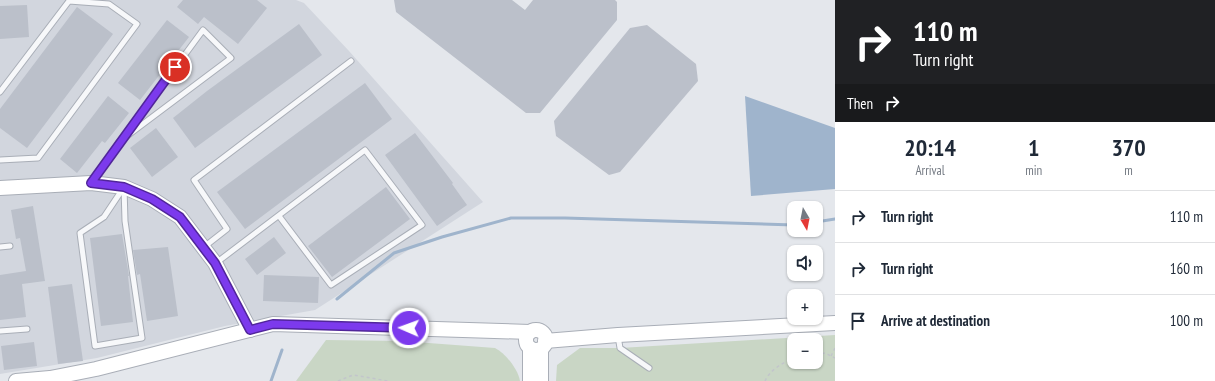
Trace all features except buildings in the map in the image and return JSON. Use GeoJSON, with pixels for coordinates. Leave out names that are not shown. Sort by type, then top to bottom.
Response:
{"type":"FeatureCollection","features":[{"type":"Feature","properties":{"kind":"street"},"geometry":{"type":"LineString","coordinates":[[0,188],[91,183],[124,187],[152,199],[180,217],[204,248],[215,263],[250,330]]}},
{"type":"Feature","properties":{"kind":"street"},"geometry":{"type":"LineString","coordinates":[[823,317],[835,316]]}},
{"type":"Feature","properties":{"kind":"street"},"geometry":{"type":"LineString","coordinates":[[536,341],[787,319]]}},
{"type":"Feature","properties":{"kind":"street"},"geometry":{"type":"LineString","coordinates":[[16,381],[50,378],[96,368],[250,330],[536,341],[835,323]]}},
{"type":"Feature","properties":{"kind":"street"},"geometry":{"type":"LineString","coordinates":[[530,381],[536,341]]}},
{"type":"Feature","properties":{"kind":"street"},"geometry":{"type":"LineString","coordinates":[[536,341],[541,381]]}},
{"type":"Feature","properties":{"kind":"lane"},"geometry":{"type":"LineString","coordinates":[[0,92],[69,1],[109,4],[137,24],[38,158],[0,160]]}},
{"type":"Feature","properties":{"kind":"lane"},"geometry":{"type":"LineString","coordinates":[[91,183],[119,142],[203,30],[231,58],[119,142]]}},
{"type":"Feature","properties":{"kind":"lane"},"geometry":{"type":"LineString","coordinates":[[204,248],[227,229],[194,180],[351,61]]}},
{"type":"Feature","properties":{"kind":"lane"},"geometry":{"type":"LineString","coordinates":[[215,263],[366,150],[422,225],[331,285],[279,216]]}},
{"type":"Feature","properties":{"kind":"lane"},"geometry":{"type":"LineString","coordinates":[[124,187],[125,221],[142,338],[94,346],[80,233],[104,218],[124,187]]}},
{"type":"Feature","properties":{"kind":"lane"},"geometry":{"type":"LineString","coordinates":[[0,247],[10,246]]}},
{"type":"Feature","properties":{"kind":"lane"},"geometry":{"type":"LineString","coordinates":[[0,331],[27,329]]}},
{"type":"Feature","properties":{"kind":"lane"},"geometry":{"type":"LineString","coordinates":[[618,335],[620,348],[649,368]]}},
{"type":"Feature","properties":{"kind":"path"},"geometry":{"type":"LineString","coordinates":[[831,356],[835,348]]}},
{"type":"Feature","properties":{"kind":"path"},"geometry":{"type":"LineString","coordinates":[[823,353],[835,358]]}},
{"type":"Feature","properties":{"kind":"path"},"geometry":{"type":"LineString","coordinates":[[765,381],[767,376],[787,362]]}},
{"type":"Feature","properties":{"kind":"path"},"geometry":{"type":"LineString","coordinates":[[338,381],[353,375],[388,381]]}},
{"type":"Feature","properties":{"kind":"shaded area"},"geometry":{"type":"Polygon","coordinates":[[[0,0],[296,0],[304,3],[349,51],[483,202],[315,310],[225,326],[97,358],[0,374],[0,0]]]}},
{"type":"Feature","properties":{"kind":"green space"},"geometry":{"type":"Polygon","coordinates":[[[835,335],[835,381],[556,381],[557,365],[580,348],[620,348],[787,338],[787,369],[823,369],[823,336],[835,335]]]}},
{"type":"Feature","properties":{"kind":"green space"},"geometry":{"type":"Polygon","coordinates":[[[326,340],[402,341],[495,348],[503,354],[517,371],[520,381],[296,381],[326,340]]]}},
{"type":"Feature","properties":{"kind":"water"},"geometry":{"type":"Polygon","coordinates":[[[745,96],[835,128],[835,189],[751,196],[745,96]]]}},
{"type":"Feature","properties":{"kind":"waterway"},"geometry":{"type":"LineString","coordinates":[[337,299],[394,253],[442,237],[511,218],[565,218],[787,225]]}},
{"type":"Feature","properties":{"kind":"waterway"},"geometry":{"type":"LineString","coordinates":[[823,221],[835,219]]}},
{"type":"Feature","properties":{"kind":"waterway"},"geometry":{"type":"LineString","coordinates":[[271,381],[282,350]]}},
{"type":"Feature","properties":{"kind":"route"},"geometry":{"type":"LineString","coordinates":[[175,67],[119,142],[91,183],[124,187],[152,199],[180,217],[215,263],[250,330],[273,324],[409,328]]}}]}
